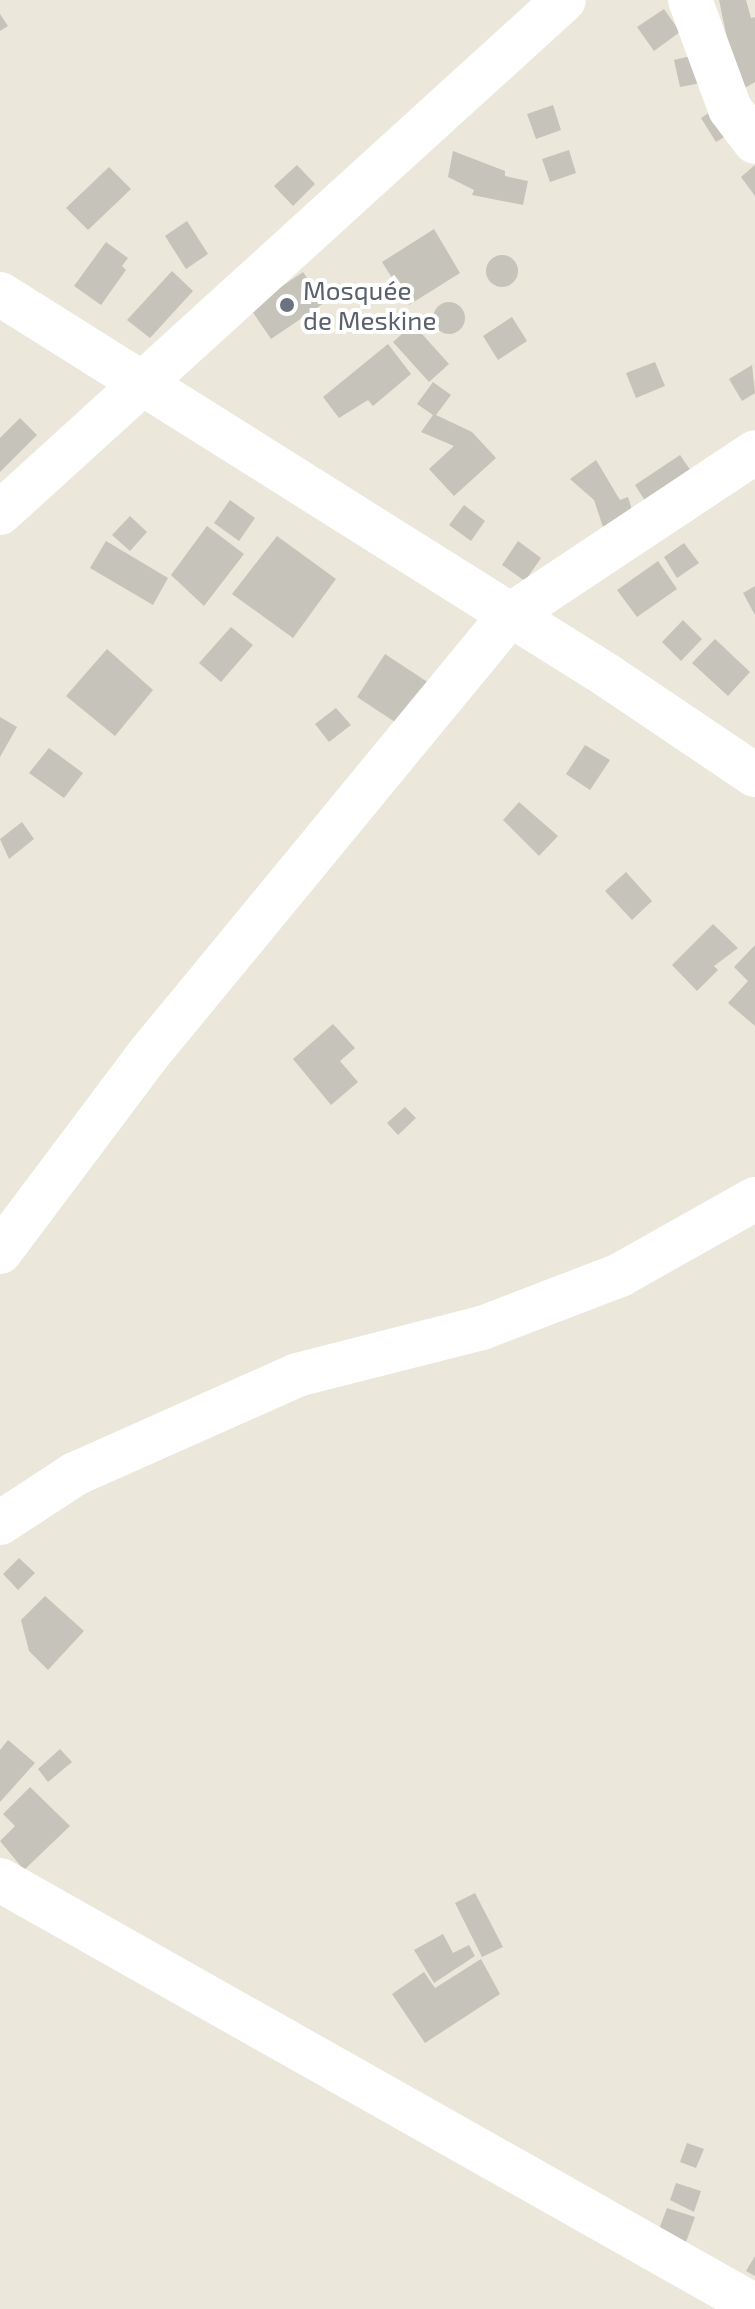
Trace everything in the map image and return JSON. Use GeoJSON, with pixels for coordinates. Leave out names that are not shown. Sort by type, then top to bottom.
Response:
{"type":"FeatureCollection","features":[{"type":"Feature","properties":{"kind":"street"},"geometry":{"type":"LineString","coordinates":[[0,513],[564,0]]}},
{"type":"Feature","properties":{"kind":"street"},"geometry":{"type":"LineString","coordinates":[[690,0],[730,109],[755,142]]}},
{"type":"Feature","properties":{"kind":"street"},"geometry":{"type":"LineString","coordinates":[[0,294],[510,615],[755,775]]}},
{"type":"Feature","properties":{"kind":"street"},"geometry":{"type":"LineString","coordinates":[[0,1252],[167,1032],[510,615],[755,452]]}},
{"type":"Feature","properties":{"kind":"street"},"geometry":{"type":"LineString","coordinates":[[0,1523],[75,1474],[297,1375],[482,1328],[606,1280],[755,1199]]}},
{"type":"Feature","properties":{"kind":"street"},"geometry":{"type":"LineString","coordinates":[[0,1880],[755,2306]]}},
{"type":"Feature","properties":{"kind":"building"},"geometry":{"type":"Polygon","coordinates":[[[719,0],[746,0],[751,18],[755,17],[755,82],[738,92],[719,0]]]}},
{"type":"Feature","properties":{"kind":"building"},"geometry":{"type":"Polygon","coordinates":[[[664,9],[680,32],[654,51],[637,27],[664,9]]]}},
{"type":"Feature","properties":{"kind":"building"},"geometry":{"type":"Polygon","coordinates":[[[0,14],[8,26],[0,31],[0,14]]]}},
{"type":"Feature","properties":{"kind":"building"},"geometry":{"type":"Polygon","coordinates":[[[699,54],[706,82],[680,87],[674,60],[699,54]]]}},
{"type":"Feature","properties":{"kind":"building"},"geometry":{"type":"Polygon","coordinates":[[[553,105],[561,130],[536,139],[527,114],[553,105]]]}},
{"type":"Feature","properties":{"kind":"building"},"geometry":{"type":"Polygon","coordinates":[[[721,105],[736,130],[716,142],[701,118],[721,105]]]}},
{"type":"Feature","properties":{"kind":"building"},"geometry":{"type":"Polygon","coordinates":[[[569,150],[576,173],[550,182],[542,159],[569,150]]]}},
{"type":"Feature","properties":{"kind":"building"},"geometry":{"type":"Polygon","coordinates":[[[453,151],[505,171],[505,176],[528,181],[523,205],[472,195],[474,190],[448,177],[453,151]]]}},
{"type":"Feature","properties":{"kind":"building"},"geometry":{"type":"Polygon","coordinates":[[[297,165],[315,184],[293,206],[274,186],[297,165]]]}},
{"type":"Feature","properties":{"kind":"building"},"geometry":{"type":"Polygon","coordinates":[[[755,165],[755,196],[741,177],[755,165]]]}},
{"type":"Feature","properties":{"kind":"building"},"geometry":{"type":"Polygon","coordinates":[[[109,167],[131,189],[88,230],[66,208],[109,167]]]}},
{"type":"Feature","properties":{"kind":"building"},"geometry":{"type":"Polygon","coordinates":[[[187,221],[208,254],[186,269],[165,236],[187,221]]]}},
{"type":"Feature","properties":{"kind":"building"},"geometry":{"type":"Polygon","coordinates":[[[434,229],[460,273],[409,305],[382,262],[434,229]]]}},
{"type":"Feature","properties":{"kind":"building"},"geometry":{"type":"Polygon","coordinates":[[[106,242],[128,258],[122,266],[126,270],[101,305],[74,286],[106,242]]]}},
{"type":"Feature","properties":{"kind":"building"},"geometry":{"type":"Polygon","coordinates":[[[502,255],[513,260],[518,271],[513,282],[502,287],[491,282],[486,271],[491,260],[502,255]]]}},
{"type":"Feature","properties":{"kind":"building"},"geometry":{"type":"Polygon","coordinates":[[[172,271],[193,291],[150,338],[127,320],[172,271]]]}},
{"type":"Feature","properties":{"kind":"building","name":"Mosquée de Meskine"},"geometry":{"type":"Polygon","coordinates":[[[303,272],[324,303],[271,339],[250,308],[303,272]]]}},
{"type":"Feature","properties":{"kind":"building"},"geometry":{"type":"Polygon","coordinates":[[[449,302],[460,307],[465,318],[460,329],[449,334],[438,329],[433,318],[438,307],[449,302]]]}},
{"type":"Feature","properties":{"kind":"building"},"geometry":{"type":"Polygon","coordinates":[[[512,317],[527,341],[498,360],[483,336],[512,317]]]}},
{"type":"Feature","properties":{"kind":"building"},"geometry":{"type":"Polygon","coordinates":[[[413,324],[449,364],[429,382],[393,342],[413,324]]]}},
{"type":"Feature","properties":{"kind":"building"},"geometry":{"type":"Polygon","coordinates":[[[388,344],[411,374],[373,406],[368,400],[339,418],[323,397],[388,344]]]}},
{"type":"Feature","properties":{"kind":"building"},"geometry":{"type":"Polygon","coordinates":[[[655,362],[665,386],[636,398],[626,373],[655,362]]]}},
{"type":"Feature","properties":{"kind":"building"},"geometry":{"type":"Polygon","coordinates":[[[752,365],[755,393],[742,401],[729,379],[752,365]]]}},
{"type":"Feature","properties":{"kind":"building"},"geometry":{"type":"Polygon","coordinates":[[[433,382],[451,395],[436,415],[472,432],[496,458],[454,496],[429,469],[454,446],[421,432],[433,415],[417,404],[433,382]]]}},
{"type":"Feature","properties":{"kind":"building"},"geometry":{"type":"Polygon","coordinates":[[[20,418],[37,435],[0,472],[0,438],[20,418]]]}},
{"type":"Feature","properties":{"kind":"building"},"geometry":{"type":"Polygon","coordinates":[[[680,455],[695,477],[649,507],[635,485],[680,455]]]}},
{"type":"Feature","properties":{"kind":"building"},"geometry":{"type":"Polygon","coordinates":[[[596,460],[620,500],[628,497],[635,519],[604,530],[594,500],[570,479],[596,460]]]}},
{"type":"Feature","properties":{"kind":"building"},"geometry":{"type":"Polygon","coordinates":[[[230,500],[255,518],[239,541],[214,523],[230,500]]]}},
{"type":"Feature","properties":{"kind":"building"},"geometry":{"type":"Polygon","coordinates":[[[464,505],[485,521],[471,541],[449,525],[464,505]]]}},
{"type":"Feature","properties":{"kind":"building"},"geometry":{"type":"Polygon","coordinates":[[[130,516],[147,532],[130,551],[112,535],[130,516]]]}},
{"type":"Feature","properties":{"kind":"building"},"geometry":{"type":"Polygon","coordinates":[[[207,526],[244,554],[204,606],[171,575],[207,526]]]}},
{"type":"Feature","properties":{"kind":"building"},"geometry":{"type":"Polygon","coordinates":[[[277,536],[336,579],[293,638],[232,594],[277,536]]]}},
{"type":"Feature","properties":{"kind":"building"},"geometry":{"type":"Polygon","coordinates":[[[106,541],[168,578],[153,605],[90,568],[106,541]]]}},
{"type":"Feature","properties":{"kind":"building"},"geometry":{"type":"Polygon","coordinates":[[[518,541],[541,558],[525,581],[502,565],[518,541]]]}},
{"type":"Feature","properties":{"kind":"building"},"geometry":{"type":"Polygon","coordinates":[[[684,543],[699,563],[677,578],[664,557],[684,543]]]}},
{"type":"Feature","properties":{"kind":"building"},"geometry":{"type":"Polygon","coordinates":[[[658,561],[677,589],[637,617],[617,590],[658,561]]]}},
{"type":"Feature","properties":{"kind":"building"},"geometry":{"type":"Polygon","coordinates":[[[755,586],[755,615],[743,593],[755,586]]]}},
{"type":"Feature","properties":{"kind":"building"},"geometry":{"type":"Polygon","coordinates":[[[683,620],[702,639],[681,661],[662,642],[683,620]]]}},
{"type":"Feature","properties":{"kind":"building"},"geometry":{"type":"Polygon","coordinates":[[[231,627],[253,645],[221,682],[199,663],[231,627]]]}},
{"type":"Feature","properties":{"kind":"building"},"geometry":{"type":"Polygon","coordinates":[[[715,639],[750,672],[728,696],[692,663],[715,639]]]}},
{"type":"Feature","properties":{"kind":"building"},"geometry":{"type":"Polygon","coordinates":[[[107,649],[153,690],[115,736],[66,696],[107,649]]]}},
{"type":"Feature","properties":{"kind":"building"},"geometry":{"type":"Polygon","coordinates":[[[385,654],[432,685],[404,728],[357,697],[385,654]]]}},
{"type":"Feature","properties":{"kind":"building"},"geometry":{"type":"Polygon","coordinates":[[[336,708],[351,725],[329,742],[315,724],[336,708]]]}},
{"type":"Feature","properties":{"kind":"building"},"geometry":{"type":"Polygon","coordinates":[[[0,717],[17,727],[0,757],[0,717]]]}},
{"type":"Feature","properties":{"kind":"building"},"geometry":{"type":"Polygon","coordinates":[[[585,745],[610,760],[590,790],[566,774],[585,745]]]}},
{"type":"Feature","properties":{"kind":"building"},"geometry":{"type":"Polygon","coordinates":[[[49,748],[83,773],[64,798],[29,773],[49,748]]]}},
{"type":"Feature","properties":{"kind":"building"},"geometry":{"type":"Polygon","coordinates":[[[519,802],[558,836],[539,856],[503,820],[519,802]]]}},
{"type":"Feature","properties":{"kind":"building"},"geometry":{"type":"Polygon","coordinates":[[[22,822],[34,839],[9,859],[0,839],[22,822]]]}},
{"type":"Feature","properties":{"kind":"building"},"geometry":{"type":"Polygon","coordinates":[[[626,872],[652,901],[632,920],[605,891],[626,872]]]}},
{"type":"Feature","properties":{"kind":"building"},"geometry":{"type":"Polygon","coordinates":[[[713,924],[738,948],[714,966],[718,970],[697,991],[672,965],[713,924]]]}},
{"type":"Feature","properties":{"kind":"building"},"geometry":{"type":"Polygon","coordinates":[[[755,945],[755,1026],[728,1003],[748,981],[734,967],[755,945]]]}},
{"type":"Feature","properties":{"kind":"building"},"geometry":{"type":"Polygon","coordinates":[[[333,1024],[355,1048],[340,1061],[358,1082],[331,1105],[293,1059],[333,1024]]]}},
{"type":"Feature","properties":{"kind":"building"},"geometry":{"type":"Polygon","coordinates":[[[405,1107],[416,1118],[398,1135],[387,1123],[405,1107]]]}},
{"type":"Feature","properties":{"kind":"building"},"geometry":{"type":"Polygon","coordinates":[[[19,1558],[35,1573],[18,1590],[3,1574],[19,1558]]]}},
{"type":"Feature","properties":{"kind":"building"},"geometry":{"type":"Polygon","coordinates":[[[45,1596],[84,1631],[48,1670],[29,1651],[21,1620],[45,1596]]]}},
{"type":"Feature","properties":{"kind":"building"},"geometry":{"type":"Polygon","coordinates":[[[8,1740],[35,1763],[0,1802],[0,1750],[8,1740]]]}},
{"type":"Feature","properties":{"kind":"building"},"geometry":{"type":"Polygon","coordinates":[[[60,1749],[72,1762],[48,1782],[38,1769],[60,1749]]]}},
{"type":"Feature","properties":{"kind":"building"},"geometry":{"type":"Polygon","coordinates":[[[30,1787],[70,1826],[24,1870],[0,1841],[15,1826],[3,1814],[30,1787]]]}},
{"type":"Feature","properties":{"kind":"building"},"geometry":{"type":"Polygon","coordinates":[[[475,1893],[503,1947],[482,1957],[455,1903],[475,1893]]]}},
{"type":"Feature","properties":{"kind":"building"},"geometry":{"type":"Polygon","coordinates":[[[443,1934],[453,1953],[469,1945],[475,1956],[434,1983],[414,1950],[443,1934]]]}},
{"type":"Feature","properties":{"kind":"building"},"geometry":{"type":"Polygon","coordinates":[[[481,1959],[500,1994],[425,2043],[392,1994],[424,1972],[435,1988],[481,1959]]]}},
{"type":"Feature","properties":{"kind":"building"},"geometry":{"type":"Polygon","coordinates":[[[687,2143],[704,2149],[696,2168],[680,2162],[687,2143]]]}},
{"type":"Feature","properties":{"kind":"building"},"geometry":{"type":"Polygon","coordinates":[[[676,2183],[701,2191],[694,2212],[670,2200],[676,2183]]]}},
{"type":"Feature","properties":{"kind":"building"},"geometry":{"type":"Polygon","coordinates":[[[667,2208],[695,2217],[686,2242],[658,2232],[667,2208]]]}},
{"type":"Feature","properties":{"kind":"building"},"geometry":{"type":"Polygon","coordinates":[[[755,2256],[755,2276],[746,2271],[755,2256]]]}},
{"type":"Feature","properties":{"kind":"place","name":"Mosquée de Meskine"},"geometry":{"type":"Point","coordinates":[287,305]}}]}
